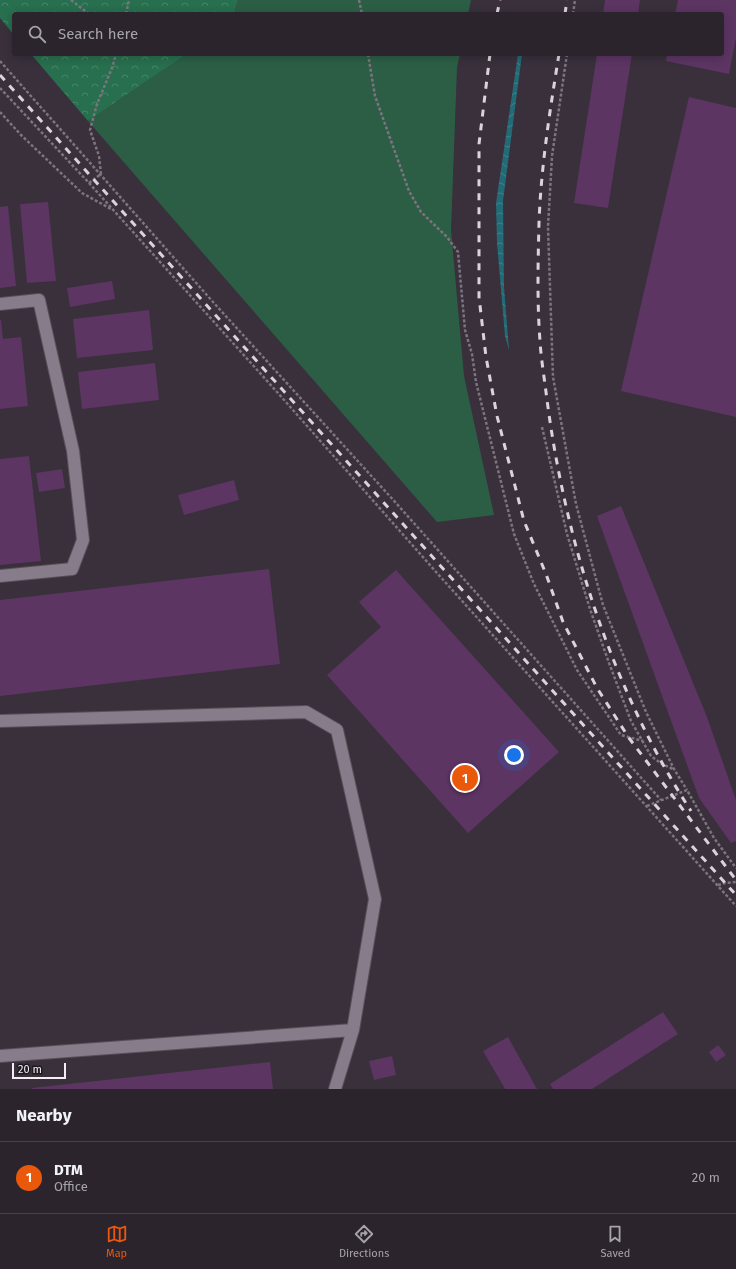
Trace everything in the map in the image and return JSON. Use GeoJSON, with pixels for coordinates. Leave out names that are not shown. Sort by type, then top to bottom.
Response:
{"type":"FeatureCollection","features":[{"type":"Feature","properties":{"kind":"lane"},"geometry":{"type":"LineString","coordinates":[[0,304],[39,300],[69,430],[83,540],[72,569],[0,576]]}},
{"type":"Feature","properties":{"kind":"lane"},"geometry":{"type":"LineString","coordinates":[[0,721],[306,712],[336,730],[375,899],[353,1030],[335,1089]]}},
{"type":"Feature","properties":{"kind":"lane"},"geometry":{"type":"LineString","coordinates":[[0,1056],[353,1030]]}},
{"type":"Feature","properties":{"kind":"path"},"geometry":{"type":"LineString","coordinates":[[71,0],[86,12]]}},
{"type":"Feature","properties":{"kind":"path"},"geometry":{"type":"LineString","coordinates":[[126,12],[129,0]]}},
{"type":"Feature","properties":{"kind":"path"},"geometry":{"type":"LineString","coordinates":[[359,0],[362,12]]}},
{"type":"Feature","properties":{"kind":"path"},"geometry":{"type":"LineString","coordinates":[[573,12],[575,0]]}},
{"type":"Feature","properties":{"kind":"path"},"geometry":{"type":"LineString","coordinates":[[100,174],[99,156],[90,130],[97,104],[115,56]]}},
{"type":"Feature","properties":{"kind":"path"},"geometry":{"type":"LineString","coordinates":[[368,56],[375,96],[409,191],[421,212],[447,237],[458,252],[465,330],[472,354],[476,382],[514,534],[534,584],[577,670],[621,735],[643,741]]}},
{"type":"Feature","properties":{"kind":"path"},"geometry":{"type":"LineString","coordinates":[[567,56],[552,156],[548,227],[553,376],[576,504],[603,605],[646,712],[674,769],[714,838],[736,868]]}},
{"type":"Feature","properties":{"kind":"path"},"geometry":{"type":"LineString","coordinates":[[0,60],[214,302],[661,800]]}},
{"type":"Feature","properties":{"kind":"path"},"geometry":{"type":"LineString","coordinates":[[0,88],[113,210],[736,906]]}},
{"type":"Feature","properties":{"kind":"path"},"geometry":{"type":"LineString","coordinates":[[0,112],[21,135],[82,193],[113,210]]}},
{"type":"Feature","properties":{"kind":"path"},"geometry":{"type":"LineString","coordinates":[[89,184],[100,174]]}},
{"type":"Feature","properties":{"kind":"path"},"geometry":{"type":"LineString","coordinates":[[542,427],[567,534],[590,609],[631,721],[651,756],[662,764],[674,769]]}},
{"type":"Feature","properties":{"kind":"path"},"geometry":{"type":"LineString","coordinates":[[646,806],[687,790]]}},
{"type":"Feature","properties":{"kind":"path"},"geometry":{"type":"LineString","coordinates":[[718,885],[736,882]]}},
{"type":"Feature","properties":{"kind":"green space"},"geometry":{"type":"Polygon","coordinates":[[[0,0],[238,0],[235,12],[12,12],[12,33],[0,18],[0,0]]]}},
{"type":"Feature","properties":{"kind":"green space"},"geometry":{"type":"Polygon","coordinates":[[[238,0],[471,0],[468,12],[235,12],[238,0]]]}},
{"type":"Feature","properties":{"kind":"green space"},"geometry":{"type":"Polygon","coordinates":[[[33,56],[184,56],[88,121],[33,56]]]}},
{"type":"Feature","properties":{"kind":"green space"},"geometry":{"type":"Polygon","coordinates":[[[184,56],[460,56],[457,67],[451,230],[464,376],[494,515],[437,522],[88,121],[184,56]]]}},
{"type":"Feature","properties":{"kind":"water"},"geometry":{"type":"Polygon","coordinates":[[[518,56],[522,56],[503,201],[504,287],[509,350],[505,336],[497,243],[496,203],[518,56]]]}},
{"type":"Feature","properties":{"kind":"building"},"geometry":{"type":"Polygon","coordinates":[[[605,0],[640,0],[638,12],[603,12],[605,0]]]}},
{"type":"Feature","properties":{"kind":"building"},"geometry":{"type":"Polygon","coordinates":[[[678,0],[736,0],[736,38],[729,74],[666,61],[667,56],[724,56],[724,12],[675,12],[678,0]]]}},
{"type":"Feature","properties":{"kind":"building"},"geometry":{"type":"Polygon","coordinates":[[[597,56],[632,56],[608,208],[574,203],[597,56]]]}},
{"type":"Feature","properties":{"kind":"building"},"geometry":{"type":"Polygon","coordinates":[[[689,97],[736,108],[736,417],[621,391],[689,97]]]}},
{"type":"Feature","properties":{"kind":"building"},"geometry":{"type":"Polygon","coordinates":[[[48,202],[56,281],[27,283],[20,204],[48,202]]]}},
{"type":"Feature","properties":{"kind":"building"},"geometry":{"type":"Polygon","coordinates":[[[8,206],[16,286],[0,288],[0,207],[8,206]]]}},
{"type":"Feature","properties":{"kind":"building"},"geometry":{"type":"Polygon","coordinates":[[[112,281],[115,299],[70,307],[67,288],[112,281]]]}},
{"type":"Feature","properties":{"kind":"building"},"geometry":{"type":"Polygon","coordinates":[[[149,310],[153,350],[77,358],[73,319],[149,310]]]}},
{"type":"Feature","properties":{"kind":"building"},"geometry":{"type":"Polygon","coordinates":[[[0,320],[3,339],[21,337],[28,406],[0,409],[0,320]]]}},
{"type":"Feature","properties":{"kind":"building"},"geometry":{"type":"Polygon","coordinates":[[[155,363],[159,400],[82,409],[78,372],[155,363]]]}},
{"type":"Feature","properties":{"kind":"building"},"geometry":{"type":"Polygon","coordinates":[[[29,456],[41,561],[0,565],[0,459],[29,456]]]}},
{"type":"Feature","properties":{"kind":"building"},"geometry":{"type":"Polygon","coordinates":[[[62,469],[65,488],[39,492],[36,473],[62,469]]]}},
{"type":"Feature","properties":{"kind":"building"},"geometry":{"type":"Polygon","coordinates":[[[234,480],[239,500],[184,515],[178,495],[234,480]]]}},
{"type":"Feature","properties":{"kind":"building"},"geometry":{"type":"Polygon","coordinates":[[[621,506],[707,717],[736,800],[736,841],[731,843],[699,798],[597,516],[621,506]]]}},
{"type":"Feature","properties":{"kind":"building"},"geometry":{"type":"Polygon","coordinates":[[[269,569],[280,664],[0,696],[0,600],[269,569]]]}},
{"type":"Feature","properties":{"kind":"building"},"geometry":{"type":"Polygon","coordinates":[[[396,570],[559,752],[468,833],[327,675],[381,627],[359,602],[396,570]]]}},
{"type":"Feature","properties":{"kind":"building"},"geometry":{"type":"Polygon","coordinates":[[[663,1012],[678,1034],[592,1089],[553,1089],[550,1084],[663,1012]]]}},
{"type":"Feature","properties":{"kind":"building"},"geometry":{"type":"Polygon","coordinates":[[[508,1037],[537,1089],[505,1089],[483,1051],[508,1037]]]}},
{"type":"Feature","properties":{"kind":"building"},"geometry":{"type":"Polygon","coordinates":[[[718,1045],[726,1055],[716,1062],[709,1052],[718,1045]]]}},
{"type":"Feature","properties":{"kind":"building"},"geometry":{"type":"Polygon","coordinates":[[[392,1056],[396,1075],[374,1080],[369,1061],[392,1056]]]}},
{"type":"Feature","properties":{"kind":"building"},"geometry":{"type":"Polygon","coordinates":[[[270,1062],[273,1089],[32,1089],[32,1088],[270,1062]]]}},
{"type":"Feature","properties":{"kind":"railway"},"geometry":{"type":"LineString","coordinates":[[497,12],[500,0]]}},
{"type":"Feature","properties":{"kind":"railway"},"geometry":{"type":"LineString","coordinates":[[565,12],[567,0]]}},
{"type":"Feature","properties":{"kind":"railway"},"geometry":{"type":"LineString","coordinates":[[490,56],[479,144],[479,297],[486,357],[497,416],[524,521],[546,574],[563,622],[597,688],[629,738],[736,880]]}},
{"type":"Feature","properties":{"kind":"railway"},"geometry":{"type":"LineString","coordinates":[[559,56],[544,159],[539,223],[538,267],[540,347],[554,447],[565,502],[595,610],[615,663],[637,714],[663,764],[691,811]]}},
{"type":"Feature","properties":{"kind":"railway"},"geometry":{"type":"LineString","coordinates":[[0,75],[736,895]]}},
{"type":"Feature","properties":{"kind":"place","name":"DTM"},"geometry":{"type":"Point","coordinates":[465,778]}}]}
